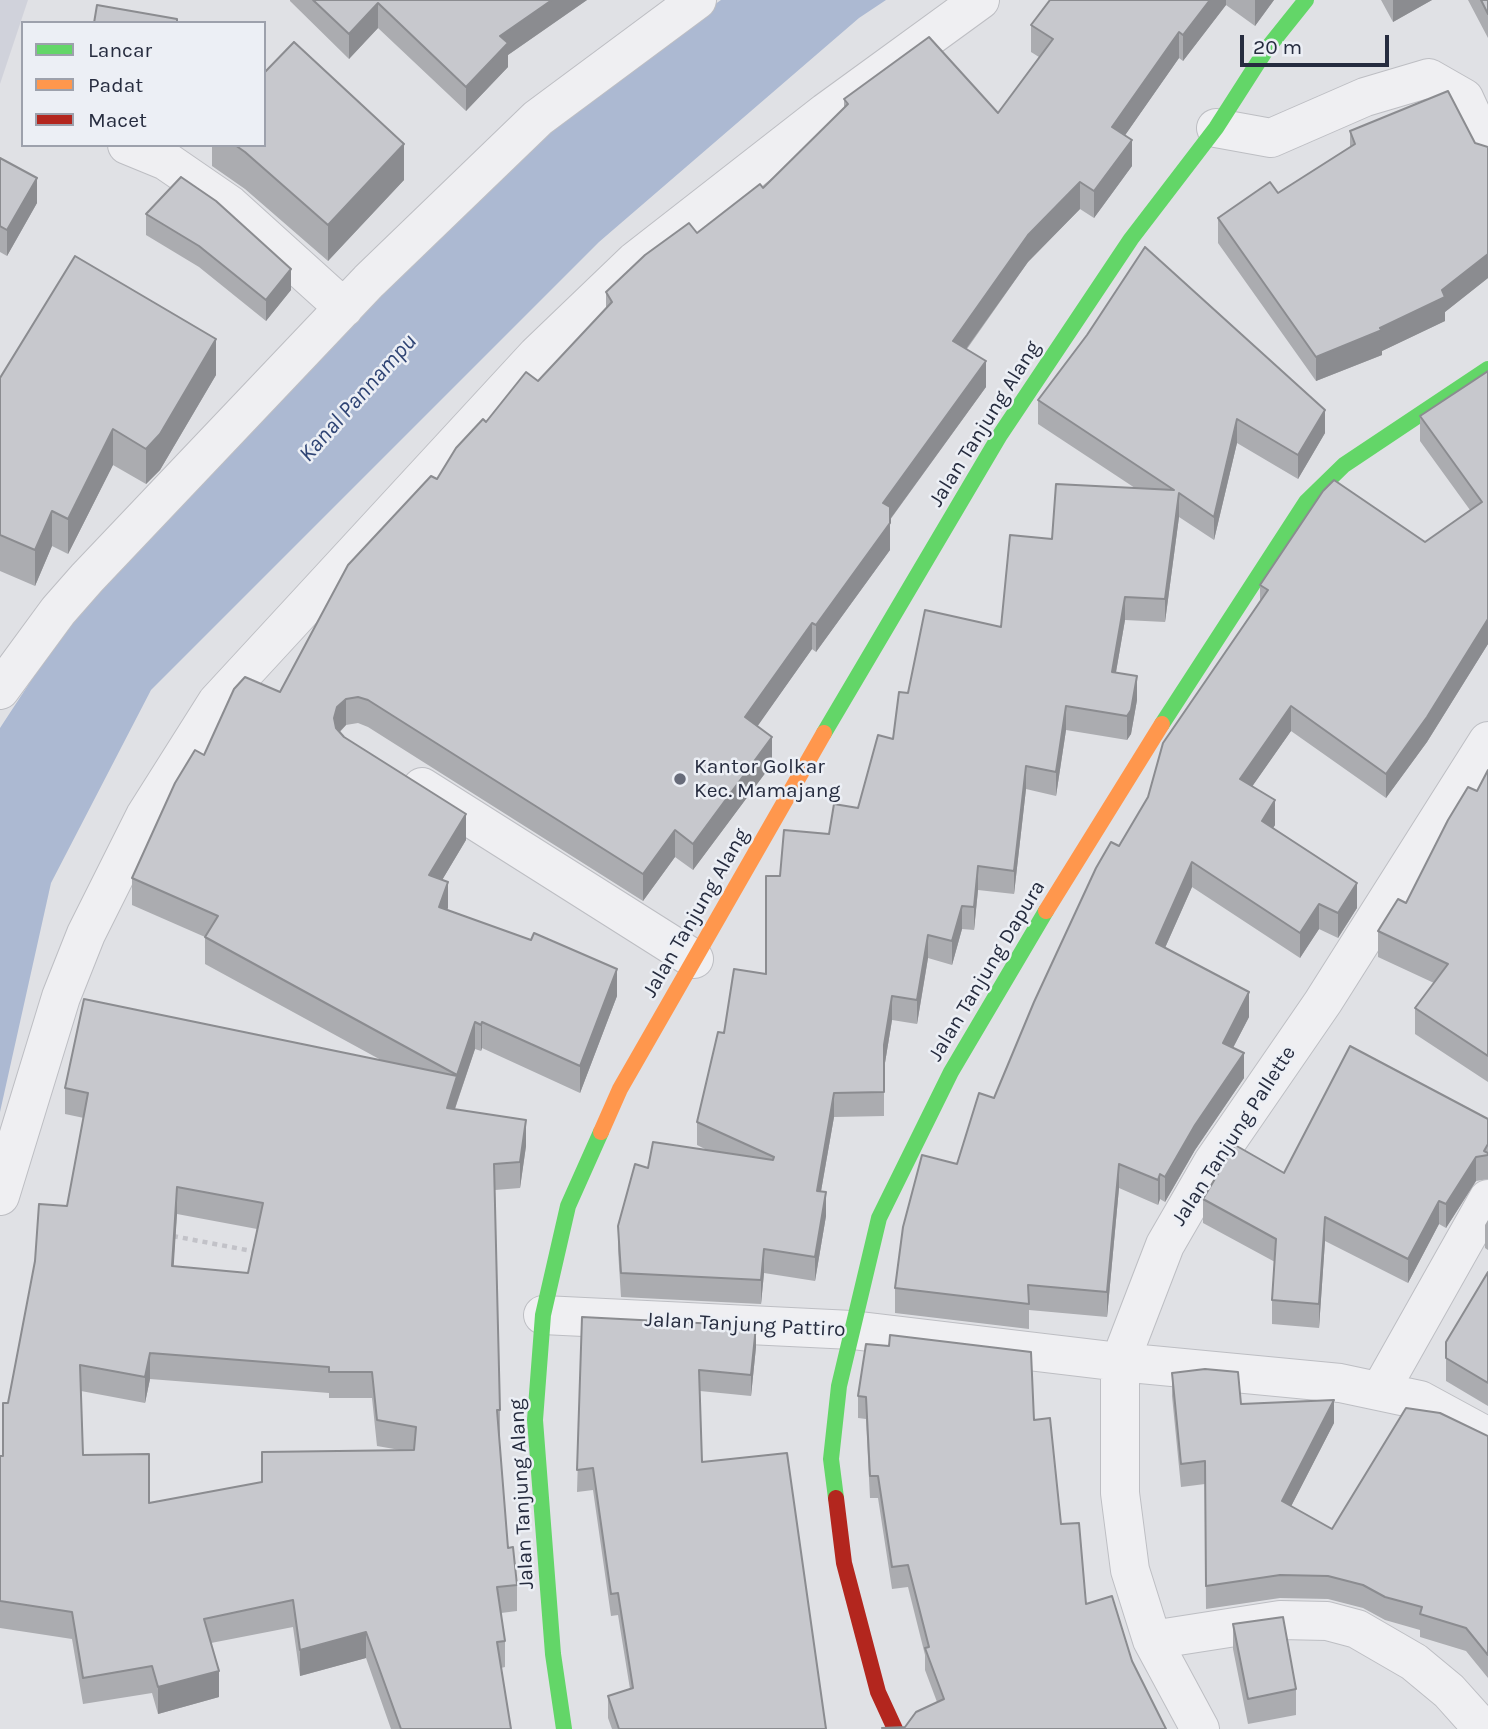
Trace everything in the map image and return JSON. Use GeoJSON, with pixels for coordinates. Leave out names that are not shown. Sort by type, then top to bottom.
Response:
{"type":"FeatureCollection","features":[{"type":"Feature","properties":{"kind":"street"},"geometry":{"type":"LineString","coordinates":[[0,690],[58,611],[87,578],[344,308],[538,118],[697,0]]}},
{"type":"Feature","properties":{"kind":"street"},"geometry":{"type":"LineString","coordinates":[[0,1196],[61,997],[86,934],[145,816],[217,702],[537,355],[635,261],[826,112],[980,0]]}},
{"type":"Feature","properties":{"kind":"street","name":"Jalan Tanjung Alang"},"geometry":{"type":"LineString","coordinates":[[564,1729],[553,1654],[535,1420],[543,1315],[568,1206],[620,1089],[1000,435],[1131,239],[1216,128],[1266,50],[1306,0]]}},
{"type":"Feature","properties":{"kind":"street"},"geometry":{"type":"LineString","coordinates":[[1216,128],[1270,138],[1365,97],[1429,78],[1464,98],[1488,150]]}},
{"type":"Feature","properties":{"kind":"street"},"geometry":{"type":"LineString","coordinates":[[132,147],[166,161],[230,205],[344,308]]}},
{"type":"Feature","properties":{"kind":"street","name":"Jalan Tanjung Dapura"},"geometry":{"type":"LineString","coordinates":[[895,1729],[878,1692],[844,1563],[831,1459],[839,1386],[879,1218],[951,1072],[1021,951],[1270,553],[1306,502],[1345,465],[1488,369]]}},
{"type":"Feature","properties":{"kind":"street","name":"Jalan Tanjung Pallette"},"geometry":{"type":"LineString","coordinates":[[1200,1729],[1152,1640],[1130,1570],[1120,1493],[1121,1362],[1165,1245],[1213,1162],[1322,1002],[1488,741]]}},
{"type":"Feature","properties":{"kind":"street"},"geometry":{"type":"LineString","coordinates":[[391,767],[694,959]]}},
{"type":"Feature","properties":{"kind":"street"},"geometry":{"type":"LineString","coordinates":[[1381,1389],[1488,1199]]}},
{"type":"Feature","properties":{"kind":"street","name":"Jalan Tanjung Pattiro"},"geometry":{"type":"LineString","coordinates":[[543,1315],[852,1330],[1121,1362],[1262,1373],[1381,1389],[1420,1400],[1488,1437]]}},
{"type":"Feature","properties":{"kind":"street"},"geometry":{"type":"LineString","coordinates":[[1152,1640],[1280,1620],[1327,1621],[1357,1629],[1414,1662],[1449,1691],[1483,1729]]}},
{"type":"Feature","properties":{"kind":"path"},"geometry":{"type":"LineString","coordinates":[[161,1234],[269,1254]]}},
{"type":"Feature","properties":{"kind":"shaded area"},"geometry":{"type":"Polygon","coordinates":[[[0,0],[28,0],[0,84],[0,0]]]}},
{"type":"Feature","properties":{"kind":"water","name":"Kanal Pannampu"},"geometry":{"type":"Polygon","coordinates":[[[721,0],[886,0],[859,18],[599,242],[151,690],[51,883],[0,1112],[0,728],[82,603],[537,130],[721,0]]]}},
{"type":"Feature","properties":{"kind":"building"},"geometry":{"type":"Polygon","coordinates":[[[313,0],[552,0],[500,36],[508,43],[466,87],[378,3],[349,34],[313,0]]]}},
{"type":"Feature","properties":{"kind":"building"},"geometry":{"type":"Polygon","coordinates":[[[1050,0],[1210,0],[1183,35],[1179,32],[1112,127],[1132,140],[1094,191],[1080,182],[1028,235],[953,341],[986,361],[883,503],[890,507],[890,523],[816,625],[812,623],[745,717],[772,737],[693,844],[675,830],[643,874],[368,700],[358,697],[346,699],[337,707],[334,718],[336,728],[344,737],[466,814],[429,875],[448,882],[439,907],[531,940],[534,933],[617,969],[580,1066],[482,1022],[481,1025],[475,1022],[457,1075],[205,937],[218,916],[132,878],[175,783],[195,750],[204,755],[234,689],[245,677],[280,692],[348,565],[431,476],[437,479],[456,448],[483,419],[486,422],[526,372],[538,381],[612,302],[606,292],[645,255],[689,223],[697,233],[760,184],[763,188],[848,104],[844,99],[929,37],[998,113],[1053,39],[1031,25],[1050,0]]]}},
{"type":"Feature","properties":{"kind":"building"},"geometry":{"type":"Polygon","coordinates":[[[1481,0],[1488,0],[1488,14],[1481,0]]]}},
{"type":"Feature","properties":{"kind":"building"},"geometry":{"type":"Polygon","coordinates":[[[97,5],[177,19],[177,21],[94,21],[97,5]]]}},
{"type":"Feature","properties":{"kind":"building"},"geometry":{"type":"Polygon","coordinates":[[[294,42],[404,144],[328,225],[238,147],[266,147],[266,71],[294,42]]]}},
{"type":"Feature","properties":{"kind":"building"},"geometry":{"type":"Polygon","coordinates":[[[1448,91],[1475,143],[1488,147],[1488,254],[1442,290],[1445,297],[1380,328],[1382,330],[1316,357],[1218,218],[1270,182],[1278,193],[1355,144],[1350,131],[1448,91]]]}},
{"type":"Feature","properties":{"kind":"building"},"geometry":{"type":"Polygon","coordinates":[[[0,158],[37,178],[7,230],[0,226],[0,158]]]}},
{"type":"Feature","properties":{"kind":"building"},"geometry":{"type":"Polygon","coordinates":[[[181,177],[216,201],[291,269],[266,300],[199,246],[146,214],[181,177]]]}},
{"type":"Feature","properties":{"kind":"building"},"geometry":{"type":"Polygon","coordinates":[[[1145,247],[1325,410],[1298,455],[1237,419],[1214,517],[1179,493],[1165,599],[1125,597],[1112,672],[1137,676],[1131,710],[1127,716],[1066,706],[1056,772],[1026,766],[1014,871],[978,866],[974,907],[962,906],[952,941],[928,935],[917,1000],[892,996],[884,1045],[884,1092],[834,1093],[817,1191],[826,1192],[815,1257],[764,1249],[761,1280],[621,1273],[618,1226],[635,1164],[648,1168],[653,1142],[773,1160],[774,1157],[697,1122],[718,1032],[724,1033],[734,969],[766,974],[766,876],[780,876],[784,830],[829,834],[834,804],[858,808],[878,735],[893,739],[899,692],[908,693],[925,610],[1001,627],[1010,535],[1052,539],[1056,484],[1174,490],[1038,400],[1087,335],[1145,247]]]}},
{"type":"Feature","properties":{"kind":"building"},"geometry":{"type":"Polygon","coordinates":[[[75,256],[216,339],[160,434],[146,449],[113,429],[68,519],[52,511],[35,550],[0,535],[0,378],[75,256]]]}},
{"type":"Feature","properties":{"kind":"building"},"geometry":{"type":"Polygon","coordinates":[[[1488,371],[1488,619],[1427,717],[1386,774],[1291,706],[1240,779],[1275,800],[1262,821],[1357,883],[1338,913],[1319,904],[1300,933],[1192,862],[1156,943],[1249,992],[1223,1043],[1244,1053],[1195,1125],[1165,1177],[1160,1174],[1158,1180],[1119,1164],[1107,1292],[1028,1285],[1029,1304],[895,1288],[903,1227],[922,1155],[957,1164],[979,1093],[994,1098],[1034,1002],[1096,868],[1111,842],[1119,846],[1148,797],[1163,743],[1268,590],[1260,585],[1323,491],[1334,480],[1425,542],[1482,502],[1420,416],[1488,371]]]}},
{"type":"Feature","properties":{"kind":"building"},"geometry":{"type":"Polygon","coordinates":[[[1488,770],[1488,1056],[1415,1008],[1448,964],[1378,931],[1398,899],[1406,903],[1468,787],[1477,791],[1488,770]]]}},
{"type":"Feature","properties":{"kind":"building"},"geometry":{"type":"Polygon","coordinates":[[[84,999],[457,1076],[447,1108],[526,1120],[520,1162],[494,1164],[500,1410],[497,1410],[508,1548],[513,1547],[517,1585],[497,1587],[505,1641],[497,1642],[511,1729],[401,1729],[366,1632],[300,1650],[293,1600],[204,1619],[219,1671],[158,1687],[152,1666],[83,1678],[72,1612],[0,1601],[0,1456],[3,1456],[3,1403],[8,1403],[35,1261],[39,1204],[67,1206],[88,1093],[65,1088],[84,999]],[[177,1187],[172,1266],[248,1273],[263,1203],[177,1187]],[[150,1353],[145,1377],[80,1365],[83,1455],[149,1454],[149,1503],[262,1482],[262,1452],[414,1450],[416,1427],[377,1420],[372,1372],[329,1372],[329,1367],[150,1353]]]}},
{"type":"Feature","properties":{"kind":"building"},"geometry":{"type":"Polygon","coordinates":[[[1350,1046],[1488,1119],[1488,1144],[1484,1151],[1488,1155],[1476,1157],[1446,1204],[1439,1201],[1408,1259],[1325,1217],[1319,1304],[1272,1300],[1276,1239],[1203,1199],[1235,1145],[1284,1173],[1350,1046]]]}},
{"type":"Feature","properties":{"kind":"building"},"geometry":{"type":"Polygon","coordinates":[[[1488,1272],[1488,1383],[1446,1358],[1446,1342],[1488,1272]]]}},
{"type":"Feature","properties":{"kind":"building"},"geometry":{"type":"Polygon","coordinates":[[[582,1317],[756,1326],[751,1375],[699,1370],[702,1462],[787,1453],[826,1729],[619,1729],[608,1696],[633,1688],[618,1593],[611,1594],[593,1468],[577,1470],[582,1317]]]}},
{"type":"Feature","properties":{"kind":"building"},"geometry":{"type":"Polygon","coordinates":[[[890,1335],[1031,1352],[1034,1420],[1050,1418],[1061,1524],[1079,1523],[1086,1604],[1112,1596],[1132,1661],[1166,1729],[882,1728],[905,1727],[916,1712],[944,1699],[925,1648],[929,1647],[908,1565],[892,1567],[878,1476],[870,1476],[866,1397],[858,1396],[866,1344],[889,1346],[890,1335]]]}},
{"type":"Feature","properties":{"kind":"building"},"geometry":{"type":"Polygon","coordinates":[[[1205,1369],[1238,1372],[1241,1404],[1334,1400],[1282,1501],[1332,1529],[1406,1408],[1440,1413],[1488,1436],[1488,1655],[1466,1628],[1420,1614],[1422,1607],[1385,1597],[1363,1585],[1328,1576],[1280,1575],[1206,1586],[1205,1461],[1181,1464],[1172,1373],[1205,1369]]]}},
{"type":"Feature","properties":{"kind":"building"},"geometry":{"type":"Polygon","coordinates":[[[1283,1617],[1296,1689],[1248,1699],[1233,1624],[1283,1617]]]}},
{"type":"Feature","properties":{"kind":"traffic: fast"},"geometry":{"type":"LineString","coordinates":[[824,733],[1000,435],[1131,239],[1216,128],[1266,50],[1306,0]]}},
{"type":"Feature","properties":{"kind":"traffic: fast"},"geometry":{"type":"LineString","coordinates":[[1162,724],[1306,502],[1344,465],[1488,369]]}},
{"type":"Feature","properties":{"kind":"traffic: fast"},"geometry":{"type":"LineString","coordinates":[[836,1498],[831,1459],[839,1386],[879,1218],[951,1072],[1046,911]]}},
{"type":"Feature","properties":{"kind":"traffic: fast"},"geometry":{"type":"LineString","coordinates":[[564,1729],[553,1654],[535,1420],[543,1315],[568,1206],[601,1132]]}},
{"type":"Feature","properties":{"kind":"traffic: slow"},"geometry":{"type":"LineString","coordinates":[[1046,911],[1162,724]]}},
{"type":"Feature","properties":{"kind":"traffic: slow"},"geometry":{"type":"LineString","coordinates":[[601,1132],[620,1089],[824,733]]}},
{"type":"Feature","properties":{"kind":"traffic: jam"},"geometry":{"type":"LineString","coordinates":[[836,1498],[844,1563],[878,1692],[895,1729]]}},
{"type":"Feature","properties":{"kind":"place","name":"Kantor Golkar Kec. Mamajang"},"geometry":{"type":"Point","coordinates":[680,779]}}]}
